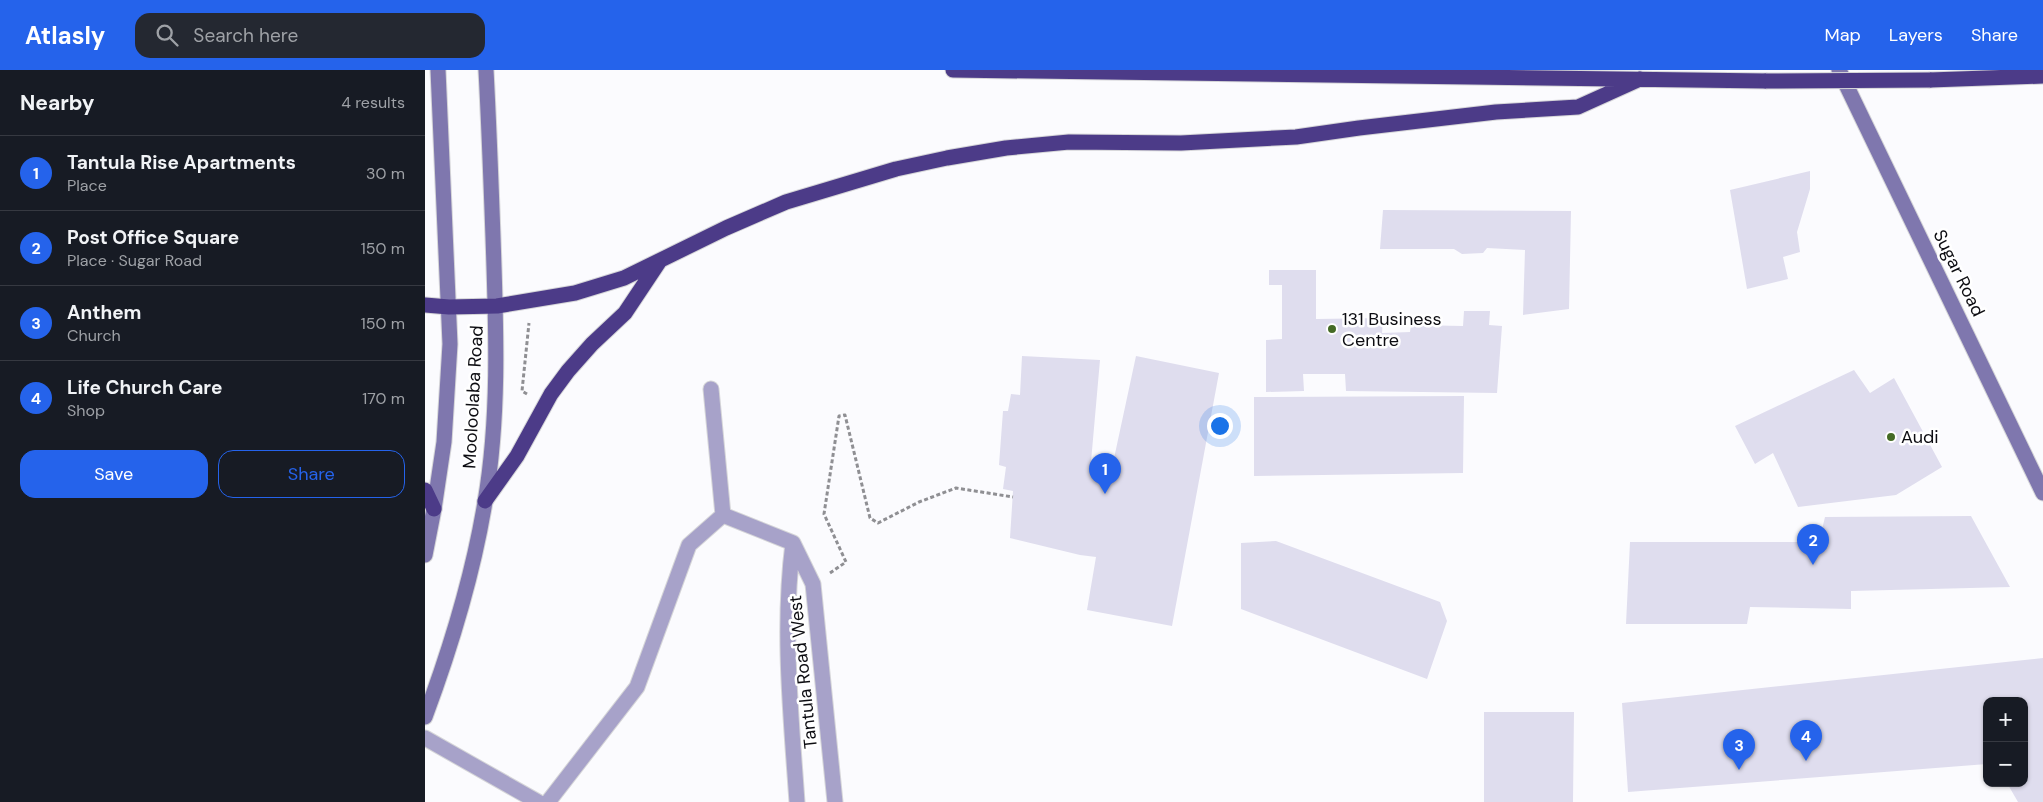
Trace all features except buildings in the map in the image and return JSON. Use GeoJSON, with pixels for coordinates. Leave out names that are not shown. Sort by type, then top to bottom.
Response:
{"type":"FeatureCollection","features":[{"type":"Feature","properties":{"kind":"highway"},"geometry":{"type":"LineString","coordinates":[[953,70],[1766,81],[1929,80],[2043,76]]}},
{"type":"Feature","properties":{"kind":"highway"},"geometry":{"type":"LineString","coordinates":[[425,305],[449,307],[497,306],[575,293],[623,278],[726,228],[786,202],[887,172],[947,158],[1006,148],[1069,142],[1181,143],[1296,137],[1497,112],[1578,107],[1639,79]]}},
{"type":"Feature","properties":{"kind":"highway"},"geometry":{"type":"LineString","coordinates":[[485,501],[517,456],[551,394],[592,344],[625,313],[659,262]]}},
{"type":"Feature","properties":{"kind":"highway"},"geometry":{"type":"LineString","coordinates":[[425,490],[434,509]]}},
{"type":"Feature","properties":{"kind":"main road","name":"Mooloolaba Road"},"geometry":{"type":"LineString","coordinates":[[425,555],[444,442],[448,398],[449,307],[438,70]]}},
{"type":"Feature","properties":{"kind":"main road","name":"Mooloolaba Road"},"geometry":{"type":"LineString","coordinates":[[425,717],[459,620],[485,501],[493,424],[497,361],[497,306],[486,70]]}},
{"type":"Feature","properties":{"kind":"main road","name":"Sugar Road"},"geometry":{"type":"LineString","coordinates":[[1839,70],[2043,493]]}},
{"type":"Feature","properties":{"kind":"street"},"geometry":{"type":"LineString","coordinates":[[711,389],[723,515]]}},
{"type":"Feature","properties":{"kind":"street"},"geometry":{"type":"LineString","coordinates":[[723,515],[793,543]]}},
{"type":"Feature","properties":{"kind":"street"},"geometry":{"type":"LineString","coordinates":[[548,802],[637,687],[689,545],[723,515]]}},
{"type":"Feature","properties":{"kind":"street","name":"Tantula Road West"},"geometry":{"type":"LineString","coordinates":[[793,543],[813,584],[835,802]]}},
{"type":"Feature","properties":{"kind":"street","name":"Tantula Road West"},"geometry":{"type":"LineString","coordinates":[[793,543],[788,580],[789,683],[797,802]]}},
{"type":"Feature","properties":{"kind":"street"},"geometry":{"type":"LineString","coordinates":[[425,738],[538,802]]}},
{"type":"Feature","properties":{"kind":"path"},"geometry":{"type":"LineString","coordinates":[[529,322],[522,391],[533,398]]}},
{"type":"Feature","properties":{"kind":"path"},"geometry":{"type":"LineString","coordinates":[[813,584],[846,562],[824,514],[839,416],[845,415],[870,518],[878,523],[919,502],[956,488],[1013,497]]}},
{"type":"Feature","properties":{"kind":"place","name":"131 Business Centre"},"geometry":{"type":"Point","coordinates":[1332,329]}},
{"type":"Feature","properties":{"kind":"place","name":"Audi"},"geometry":{"type":"Point","coordinates":[1891,437]}},
{"type":"Feature","properties":{"kind":"place","name":"Tantula Rise Apartments"},"geometry":{"type":"Point","coordinates":[1105,494]}},
{"type":"Feature","properties":{"kind":"place","name":"Post Office Square"},"geometry":{"type":"Point","coordinates":[1813,565]}},
{"type":"Feature","properties":{"kind":"place","name":"Life Church Care"},"geometry":{"type":"Point","coordinates":[1806,761]}},
{"type":"Feature","properties":{"kind":"place","name":"Anthem"},"geometry":{"type":"Point","coordinates":[1739,770]}}]}
